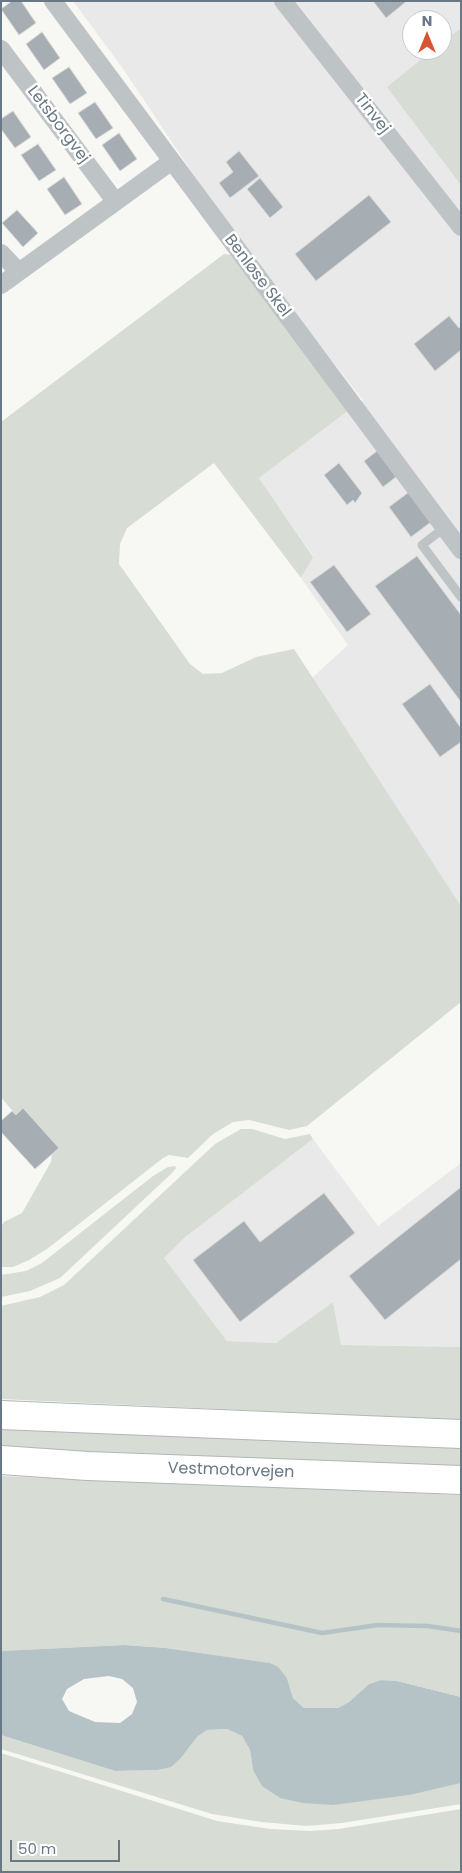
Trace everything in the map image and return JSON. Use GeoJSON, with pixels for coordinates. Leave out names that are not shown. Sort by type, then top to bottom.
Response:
{"type":"FeatureCollection","features":[{"type":"Feature","properties":{"kind":"highway"},"geometry":{"type":"LineString","coordinates":[[1,1415],[461,1434]]}},
{"type":"Feature","properties":{"kind":"highway","name":"Vestmotorvejen"},"geometry":{"type":"LineString","coordinates":[[1,1460],[88,1466],[461,1480]]}},
{"type":"Feature","properties":{"kind":"street","name":"Benløse Skel"},"geometry":{"type":"LineString","coordinates":[[54,1],[461,550]]}},
{"type":"Feature","properties":{"kind":"street","name":"Tinvej"},"geometry":{"type":"LineString","coordinates":[[283,1],[461,226]]}},
{"type":"Feature","properties":{"kind":"street","name":"Letsborgvej"},"geometry":{"type":"LineString","coordinates":[[1,49],[114,201]]}},
{"type":"Feature","properties":{"kind":"street"},"geometry":{"type":"LineString","coordinates":[[1,285],[114,201],[172,162]]}},
{"type":"Feature","properties":{"kind":"street"},"geometry":{"type":"LineString","coordinates":[[1,253],[19,272]]}},
{"type":"Feature","properties":{"kind":"lane"},"geometry":{"type":"LineString","coordinates":[[444,528],[422,545],[461,597]]}},
{"type":"Feature","properties":{"kind":"shaded area"},"geometry":{"type":"Polygon","coordinates":[[[73,1],[461,1],[461,906],[312,678],[348,645],[301,578],[313,556],[259,478],[363,400],[239,243],[124,70],[73,1]]]}},
{"type":"Feature","properties":{"kind":"shaded area"},"geometry":{"type":"Polygon","coordinates":[[[461,28],[461,185],[387,87],[421,60],[452,60],[452,35],[461,28]]]}},
{"type":"Feature","properties":{"kind":"shaded area"},"geometry":{"type":"Polygon","coordinates":[[[224,254],[231,255],[348,411],[259,478],[313,557],[301,578],[214,463],[127,528],[120,544],[119,564],[190,664],[203,674],[222,673],[256,657],[294,649],[461,906],[461,1002],[307,1126],[289,1130],[249,1120],[233,1122],[213,1134],[188,1158],[169,1155],[163,1158],[47,1249],[13,1267],[1,1267],[1,1227],[4,1222],[22,1213],[51,1162],[52,1154],[59,1148],[24,1109],[16,1115],[1,1097],[1,422],[224,254]]]}},
{"type":"Feature","properties":{"kind":"shaded area"},"geometry":{"type":"Polygon","coordinates":[[[241,1129],[252,1129],[285,1139],[310,1134],[313,1139],[183,1239],[164,1258],[227,1341],[276,1343],[333,1302],[341,1345],[461,1347],[461,1420],[1,1399],[1,1306],[40,1297],[64,1285],[215,1144],[241,1129]]]}},
{"type":"Feature","properties":{"kind":"shaded area"},"geometry":{"type":"Polygon","coordinates":[[[313,1139],[378,1226],[461,1163],[461,1347],[341,1345],[333,1302],[276,1343],[227,1341],[163,1257],[183,1239],[313,1139]]]}},
{"type":"Feature","properties":{"kind":"shaded area"},"geometry":{"type":"Polygon","coordinates":[[[175,1166],[176,1168],[171,1174],[60,1278],[30,1291],[1,1297],[1,1275],[26,1271],[42,1263],[153,1176],[168,1167],[175,1166]]]}},
{"type":"Feature","properties":{"kind":"shaded area"},"geometry":{"type":"Polygon","coordinates":[[[1,1425],[461,1447],[461,1472],[1,1451],[1,1425]]]}},
{"type":"Feature","properties":{"kind":"shaded area"},"geometry":{"type":"Polygon","coordinates":[[[1,1476],[461,1495],[461,1697],[397,1681],[381,1680],[369,1684],[349,1702],[338,1708],[304,1708],[293,1698],[287,1678],[269,1663],[166,1648],[124,1645],[1,1651],[1,1476]]]}},
{"type":"Feature","properties":{"kind":"shaded area"},"geometry":{"type":"Polygon","coordinates":[[[124,1645],[166,1648],[270,1663],[278,1667],[287,1678],[293,1698],[304,1708],[338,1708],[349,1702],[369,1684],[381,1680],[397,1681],[461,1697],[461,1783],[409,1795],[333,1805],[303,1803],[280,1798],[262,1786],[253,1770],[250,1750],[242,1736],[227,1729],[207,1730],[197,1737],[181,1758],[171,1767],[157,1770],[115,1771],[1,1735],[1,1651],[124,1645]],[[109,1676],[84,1679],[67,1689],[62,1699],[69,1711],[95,1722],[120,1723],[132,1714],[137,1702],[133,1688],[122,1679],[109,1676]]]}},
{"type":"Feature","properties":{"kind":"shaded area"},"geometry":{"type":"Polygon","coordinates":[[[227,1729],[242,1736],[250,1750],[253,1770],[444,1786],[461,1783],[461,1804],[342,1823],[306,1826],[262,1822],[212,1814],[1,1749],[1,1735],[115,1771],[157,1770],[181,1758],[197,1737],[207,1730],[227,1729]]]}},
{"type":"Feature","properties":{"kind":"shaded area"},"geometry":{"type":"Polygon","coordinates":[[[1,1753],[217,1821],[270,1829],[311,1831],[339,1829],[461,1809],[461,1872],[1,1872],[1,1753]]]}},
{"type":"Feature","properties":{"kind":"building"},"geometry":{"type":"Polygon","coordinates":[[[12,1],[21,1],[36,23],[19,35],[1,9],[12,1]]]}},
{"type":"Feature","properties":{"kind":"building"},"geometry":{"type":"Polygon","coordinates":[[[373,1],[407,1],[386,18],[373,1]]]}},
{"type":"Feature","properties":{"kind":"building"},"geometry":{"type":"Polygon","coordinates":[[[42,32],[60,58],[44,70],[26,44],[42,32]]]}},
{"type":"Feature","properties":{"kind":"building"},"geometry":{"type":"Polygon","coordinates":[[[69,67],[87,93],[70,104],[52,78],[69,67]]]}},
{"type":"Feature","properties":{"kind":"building"},"geometry":{"type":"Polygon","coordinates":[[[95,102],[113,128],[96,139],[78,113],[95,102]]]}},
{"type":"Feature","properties":{"kind":"building"},"geometry":{"type":"Polygon","coordinates":[[[13,111],[31,137],[15,148],[1,129],[1,119],[13,111]]]}},
{"type":"Feature","properties":{"kind":"building"},"geometry":{"type":"Polygon","coordinates":[[[119,133],[137,159],[120,171],[102,145],[119,133]]]}},
{"type":"Feature","properties":{"kind":"building"},"geometry":{"type":"Polygon","coordinates":[[[38,144],[56,170],[39,181],[21,155],[38,144]]]}},
{"type":"Feature","properties":{"kind":"building"},"geometry":{"type":"Polygon","coordinates":[[[239,151],[259,176],[230,198],[219,183],[233,172],[226,162],[239,151]]]}},
{"type":"Feature","properties":{"kind":"building"},"geometry":{"type":"Polygon","coordinates":[[[64,177],[82,204],[65,215],[47,189],[64,177]]]}},
{"type":"Feature","properties":{"kind":"building"},"geometry":{"type":"Polygon","coordinates":[[[260,178],[283,207],[270,218],[247,189],[260,178]]]}},
{"type":"Feature","properties":{"kind":"building"},"geometry":{"type":"Polygon","coordinates":[[[369,195],[391,222],[316,281],[295,254],[369,195]]]}},
{"type":"Feature","properties":{"kind":"building"},"geometry":{"type":"Polygon","coordinates":[[[17,210],[38,233],[23,247],[2,223],[17,210]]]}},
{"type":"Feature","properties":{"kind":"building"},"geometry":{"type":"Polygon","coordinates":[[[449,316],[459,328],[461,326],[461,350],[435,371],[414,344],[449,316]]]}},
{"type":"Feature","properties":{"kind":"building"},"geometry":{"type":"Polygon","coordinates":[[[377,451],[396,477],[383,487],[364,461],[377,451]]]}},
{"type":"Feature","properties":{"kind":"building"},"geometry":{"type":"Polygon","coordinates":[[[339,463],[362,493],[355,503],[353,500],[347,505],[324,475],[339,463]]]}},
{"type":"Feature","properties":{"kind":"building"},"geometry":{"type":"Polygon","coordinates":[[[409,492],[431,522],[411,537],[389,507],[409,492]]]}},
{"type":"Feature","properties":{"kind":"building"},"geometry":{"type":"Polygon","coordinates":[[[417,556],[461,615],[461,702],[375,586],[417,556]]]}},
{"type":"Feature","properties":{"kind":"building"},"geometry":{"type":"Polygon","coordinates":[[[334,565],[371,614],[347,632],[310,582],[334,565]]]}},
{"type":"Feature","properties":{"kind":"building"},"geometry":{"type":"Polygon","coordinates":[[[430,684],[461,728],[461,742],[440,757],[402,704],[430,684]]]}},
{"type":"Feature","properties":{"kind":"building"},"geometry":{"type":"Polygon","coordinates":[[[23,1108],[59,1148],[35,1169],[1,1132],[1,1121],[12,1111],[16,1115],[23,1108]]]}},
{"type":"Feature","properties":{"kind":"building"},"geometry":{"type":"Polygon","coordinates":[[[461,1187],[461,1259],[385,1320],[349,1276],[461,1187]]]}},
{"type":"Feature","properties":{"kind":"building"},"geometry":{"type":"Polygon","coordinates":[[[324,1193],[355,1233],[240,1322],[193,1260],[244,1221],[260,1242],[324,1193]]]}},
{"type":"Feature","properties":{"kind":"waterway"},"geometry":{"type":"LineString","coordinates":[[163,1599],[322,1633],[378,1625],[428,1626],[461,1631]]}}]}
